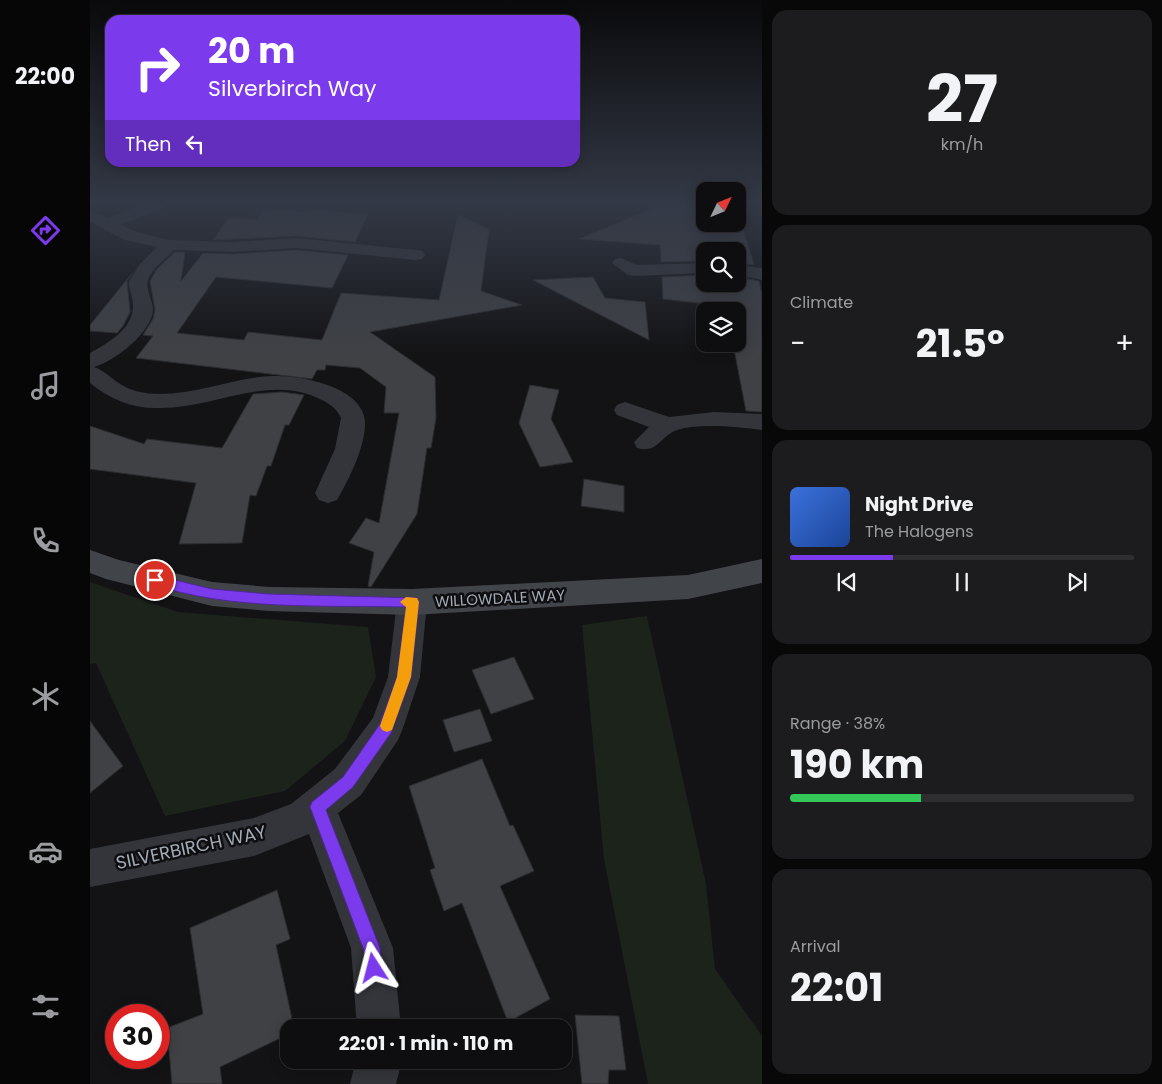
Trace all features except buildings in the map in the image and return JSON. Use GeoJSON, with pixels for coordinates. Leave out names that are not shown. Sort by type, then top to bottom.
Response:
{"type":"FeatureCollection","features":[{"type":"Feature","properties":{"kind":"street"},"geometry":{"type":"LineString","coordinates":[[90,362],[120,345],[131,333],[141,316],[144,303],[138,290],[140,278],[160,255]]}},
{"type":"Feature","properties":{"kind":"street"},"geometry":{"type":"LineString","coordinates":[[412,255],[416,255]]}},
{"type":"Feature","properties":{"kind":"street"},"geometry":{"type":"LineString","coordinates":[[629,272],[696,268]]}},
{"type":"Feature","properties":{"kind":"street"},"geometry":{"type":"LineString","coordinates":[[746,271],[762,274]]}},
{"type":"Feature","properties":{"kind":"street"},"geometry":{"type":"LineString","coordinates":[[90,373],[126,397],[162,401],[268,383],[300,385],[329,393],[345,404],[353,420],[349,443],[328,493]]}},
{"type":"Feature","properties":{"kind":"street"},"geometry":{"type":"LineString","coordinates":[[625,410],[668,425],[703,420],[762,422]]}},
{"type":"Feature","properties":{"kind":"street"},"geometry":{"type":"LineString","coordinates":[[646,442],[668,425]]}},
{"type":"Feature","properties":{"kind":"street","name":"WILLOWDALE WAY"},"geometry":{"type":"LineString","coordinates":[[90,561],[116,571],[212,594],[269,599],[412,602],[688,587],[762,571]]}},
{"type":"Feature","properties":{"kind":"street","name":"SILVERBIRCH WAY"},"geometry":{"type":"LineString","coordinates":[[90,868],[254,837],[303,818],[348,782],[386,728],[404,677],[412,602]]}},
{"type":"Feature","properties":{"kind":"street"},"geometry":{"type":"LineString","coordinates":[[317,807],[372,948],[378,1019]]}},
{"type":"Feature","properties":{"kind":"street"},"geometry":{"type":"LineString","coordinates":[[373,1084],[377,1069]]}},
{"type":"Feature","properties":{"kind":"shaded area"},"geometry":{"type":"Polygon","coordinates":[[[90,582],[178,612],[368,627],[376,677],[345,741],[285,791],[165,816],[96,663],[90,664],[90,582]]]}},
{"type":"Feature","properties":{"kind":"shaded area"},"geometry":{"type":"Polygon","coordinates":[[[647,616],[706,884],[715,969],[762,1036],[762,1084],[648,1084],[604,859],[582,625],[647,616]]]}},
{"type":"Feature","properties":{"kind":"slow traffic"},"geometry":{"type":"LineString","coordinates":[[387,726],[404,677],[412,602],[406,602]]}},
{"type":"Feature","properties":{"kind":"route"},"geometry":{"type":"LineString","coordinates":[[155,580],[212,594],[269,599],[412,602],[404,677],[386,728],[348,782],[317,807],[372,948],[374,968]]}}]}
